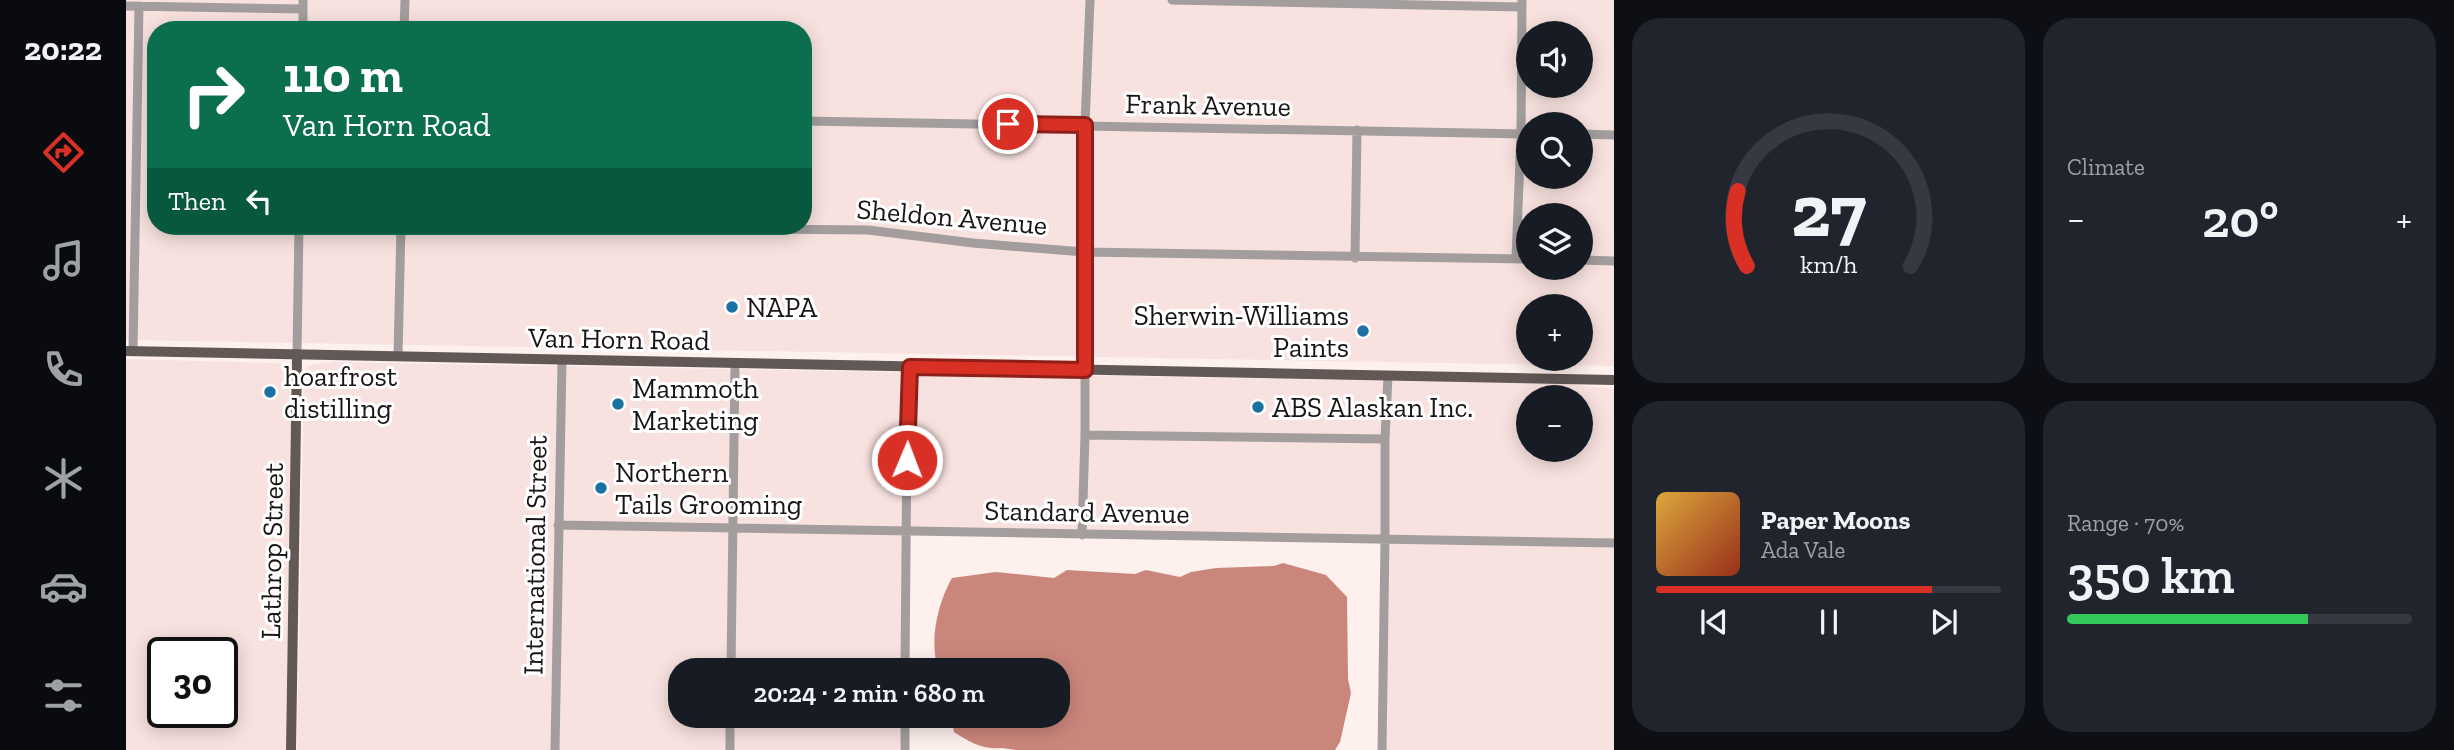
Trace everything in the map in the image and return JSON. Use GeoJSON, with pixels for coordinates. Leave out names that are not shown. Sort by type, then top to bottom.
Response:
{"type":"FeatureCollection","features":[{"type":"Feature","properties":{"kind":"main road","name":"Van Horn Road"},"geometry":{"type":"LineString","coordinates":[[130,351],[1614,380]]}},
{"type":"Feature","properties":{"kind":"main road","name":"Lathrop Street"},"geometry":{"type":"LineString","coordinates":[[291,750],[297,354]]}},
{"type":"Feature","properties":{"kind":"street"},"geometry":{"type":"LineString","coordinates":[[404,21],[405,0]]}},
{"type":"Feature","properties":{"kind":"street"},"geometry":{"type":"LineString","coordinates":[[1082,535],[1085,435],[1085,125],[1090,0]]}},
{"type":"Feature","properties":{"kind":"street"},"geometry":{"type":"LineString","coordinates":[[1172,0],[1522,3],[1524,112]]}},
{"type":"Feature","properties":{"kind":"street"},"geometry":{"type":"LineString","coordinates":[[126,6],[303,4]]}},
{"type":"Feature","properties":{"kind":"street"},"geometry":{"type":"LineString","coordinates":[[130,351],[139,6]]}},
{"type":"Feature","properties":{"kind":"street","name":"Frank Avenue"},"geometry":{"type":"LineString","coordinates":[[812,121],[1516,133]]}},
{"type":"Feature","properties":{"kind":"street"},"geometry":{"type":"LineString","coordinates":[[1355,258],[1357,130]]}},
{"type":"Feature","properties":{"kind":"street"},"geometry":{"type":"LineString","coordinates":[[1593,134],[1614,135]]}},
{"type":"Feature","properties":{"kind":"street","name":"Sheldon Avenue"},"geometry":{"type":"LineString","coordinates":[[812,229],[868,230],[973,243],[1084,252],[1516,259]]}},
{"type":"Feature","properties":{"kind":"street"},"geometry":{"type":"LineString","coordinates":[[297,354],[299,235]]}},
{"type":"Feature","properties":{"kind":"street"},"geometry":{"type":"LineString","coordinates":[[398,356],[401,235]]}},
{"type":"Feature","properties":{"kind":"street"},"geometry":{"type":"LineString","coordinates":[[1593,260],[1614,261]]}},
{"type":"Feature","properties":{"kind":"street","name":"International Street"},"geometry":{"type":"LineString","coordinates":[[555,750],[562,360]]}},
{"type":"Feature","properties":{"kind":"street"},"geometry":{"type":"LineString","coordinates":[[731,658],[735,364]]}},
{"type":"Feature","properties":{"kind":"street"},"geometry":{"type":"LineString","coordinates":[[905,658],[910,367]]}},
{"type":"Feature","properties":{"kind":"street"},"geometry":{"type":"LineString","coordinates":[[1382,750],[1388,376]]}},
{"type":"Feature","properties":{"kind":"street"},"geometry":{"type":"LineString","coordinates":[[1085,435],[1385,439]]}},
{"type":"Feature","properties":{"kind":"street","name":"Standard Avenue"},"geometry":{"type":"LineString","coordinates":[[558,525],[1614,543]]}},
{"type":"Feature","properties":{"kind":"street"},"geometry":{"type":"LineString","coordinates":[[730,728],[730,750]]}},
{"type":"Feature","properties":{"kind":"street"},"geometry":{"type":"LineString","coordinates":[[905,728],[905,750]]}},
{"type":"Feature","properties":{"kind":"shaded area"},"geometry":{"type":"Polygon","coordinates":[[[126,0],[1614,0],[1614,366],[1593,366],[1593,294],[1516,294],[1516,364],[126,340],[126,0]]]}},
{"type":"Feature","properties":{"kind":"shaded area"},"geometry":{"type":"Polygon","coordinates":[[[126,359],[274,363],[281,364],[286,369],[291,395],[286,750],[126,750],[126,359]]]}},
{"type":"Feature","properties":{"kind":"shaded area"},"geometry":{"type":"Polygon","coordinates":[[[331,362],[1579,385],[1516,385],[1516,462],[1593,462],[1593,387],[1614,389],[1614,750],[1386,750],[1390,537],[904,528],[901,658],[668,658],[668,728],[901,728],[900,750],[297,750],[304,374],[307,367],[331,362]]]}},
{"type":"Feature","properties":{"kind":"shaded area"},"geometry":{"type":"Polygon","coordinates":[[[1283,563],[1326,575],[1347,597],[1348,679],[1351,693],[1340,742],[1335,750],[1016,750],[982,746],[954,732],[953,728],[1070,728],[1070,658],[936,658],[936,623],[952,578],[996,572],[1054,578],[1067,570],[1135,574],[1146,570],[1180,577],[1191,572],[1216,568],[1274,566],[1283,563]]]}},
{"type":"Feature","properties":{"kind":"place","name":"NAPA"},"geometry":{"type":"Point","coordinates":[732,307]}},
{"type":"Feature","properties":{"kind":"place","name":"Sherwin-Williams Paints"},"geometry":{"type":"Point","coordinates":[1363,331]}},
{"type":"Feature","properties":{"kind":"place","name":"hoarfrost distilling"},"geometry":{"type":"Point","coordinates":[270,392]}},
{"type":"Feature","properties":{"kind":"place","name":"Mammoth Marketing"},"geometry":{"type":"Point","coordinates":[618,404]}},
{"type":"Feature","properties":{"kind":"place","name":"ABS Alaskan Inc."},"geometry":{"type":"Point","coordinates":[1258,407]}},
{"type":"Feature","properties":{"kind":"place","name":"Northern Tails Grooming"},"geometry":{"type":"Point","coordinates":[601,488]}},
{"type":"Feature","properties":{"kind":"route"},"geometry":{"type":"LineString","coordinates":[[907,460],[910,367],[1085,370],[1085,125],[1008,124]]}}]}
